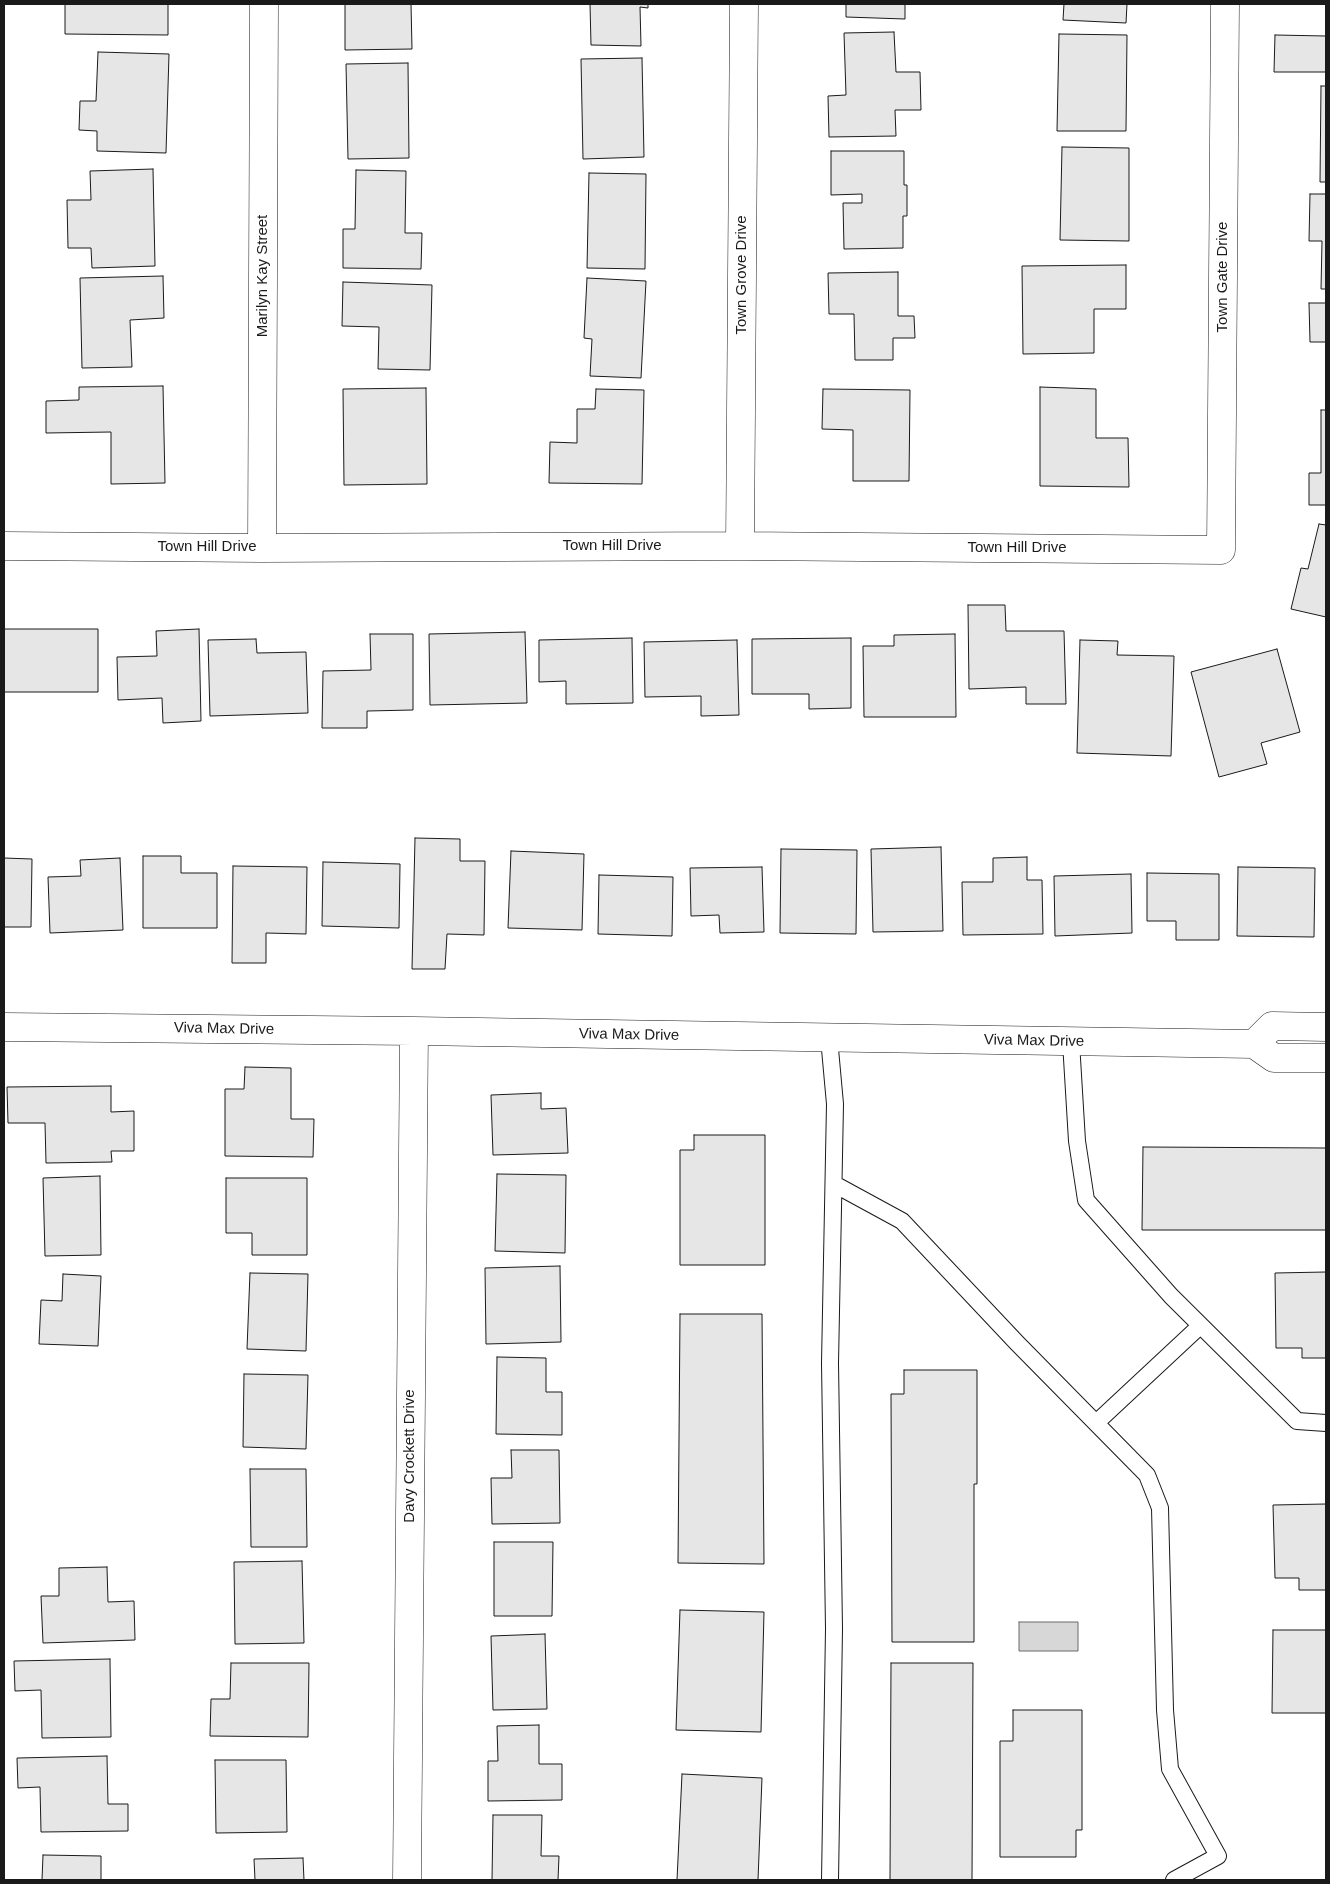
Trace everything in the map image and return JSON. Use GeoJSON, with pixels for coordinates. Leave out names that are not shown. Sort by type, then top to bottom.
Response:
{"type":"FeatureCollection","features":[{"type":"Feature","properties":{"kind":"street","name":"Marilyn Kay Street"},"geometry":{"type":"LineString","coordinates":[[262,548],[264,4]]}},
{"type":"Feature","properties":{"kind":"street","name":"Town Grove Drive"},"geometry":{"type":"LineString","coordinates":[[740,546],[744,4]]}},
{"type":"Feature","properties":{"kind":"street","name":"Town Gate Drive"},"geometry":{"type":"LineString","coordinates":[[1221,550],[1225,4]]}},
{"type":"Feature","properties":{"kind":"street","name":"Town Hill Drive"},"geometry":{"type":"LineString","coordinates":[[4,546],[262,548],[740,546],[1221,550]]}},
{"type":"Feature","properties":{"kind":"street"},"geometry":{"type":"LineString","coordinates":[[1326,1027],[1272,1026],[1254,1044],[1274,1058],[1326,1058]]}},
{"type":"Feature","properties":{"kind":"street","name":"Viva Max Drive"},"geometry":{"type":"LineString","coordinates":[[4,1027],[414,1031],[1254,1044]]}},
{"type":"Feature","properties":{"kind":"street","name":"Davy Crockett Drive"},"geometry":{"type":"LineString","coordinates":[[407,1880],[414,1031]]}},
{"type":"Feature","properties":{"kind":"lane"},"geometry":{"type":"LineString","coordinates":[[829,1038],[835,1104],[830,1363],[834,1629],[830,1880]]}},
{"type":"Feature","properties":{"kind":"lane"},"geometry":{"type":"LineString","coordinates":[[1071,1042],[1077,1141],[1086,1200],[1171,1296],[1297,1421],[1326,1423]]}},
{"type":"Feature","properties":{"kind":"lane"},"geometry":{"type":"LineString","coordinates":[[834,1184],[902,1220],[1146,1475],[1160,1508],[1165,1710],[1170,1769],[1218,1856],[1174,1880]]}},
{"type":"Feature","properties":{"kind":"lane"},"geometry":{"type":"LineString","coordinates":[[1096,1423],[1200,1326]]}},
{"type":"Feature","properties":{"kind":"shaded area"},"geometry":{"type":"Polygon","coordinates":[[[1019,1622],[1078,1622],[1078,1651],[1019,1651],[1019,1622]]]}},
{"type":"Feature","properties":{"kind":"building"},"geometry":{"type":"Polygon","coordinates":[[[65,4],[168,4],[168,35],[65,34],[65,4]]]}},
{"type":"Feature","properties":{"kind":"building"},"geometry":{"type":"Polygon","coordinates":[[[345,4],[411,4],[412,49],[345,50],[345,4]]]}},
{"type":"Feature","properties":{"kind":"building"},"geometry":{"type":"Polygon","coordinates":[[[590,4],[648,4],[648,8],[640,7],[641,46],[591,45],[590,4]]]}},
{"type":"Feature","properties":{"kind":"building"},"geometry":{"type":"Polygon","coordinates":[[[846,4],[905,4],[905,19],[846,17],[846,4]]]}},
{"type":"Feature","properties":{"kind":"building"},"geometry":{"type":"Polygon","coordinates":[[[1064,4],[1127,4],[1126,23],[1063,20],[1064,4]]]}},
{"type":"Feature","properties":{"kind":"building"},"geometry":{"type":"Polygon","coordinates":[[[894,32],[896,72],[920,72],[921,110],[895,110],[896,136],[829,137],[828,96],[846,95],[844,33],[894,32]]]}},
{"type":"Feature","properties":{"kind":"building"},"geometry":{"type":"Polygon","coordinates":[[[1059,34],[1127,35],[1126,131],[1057,131],[1059,34]]]}},
{"type":"Feature","properties":{"kind":"building"},"geometry":{"type":"Polygon","coordinates":[[[1275,35],[1326,36],[1326,72],[1274,72],[1275,35]]]}},
{"type":"Feature","properties":{"kind":"building"},"geometry":{"type":"Polygon","coordinates":[[[98,52],[169,54],[166,153],[97,151],[97,131],[79,130],[80,101],[96,101],[98,52]]]}},
{"type":"Feature","properties":{"kind":"building"},"geometry":{"type":"Polygon","coordinates":[[[642,58],[644,157],[583,159],[581,59],[642,58]]]}},
{"type":"Feature","properties":{"kind":"building"},"geometry":{"type":"Polygon","coordinates":[[[408,63],[409,158],[348,159],[346,64],[408,63]]]}},
{"type":"Feature","properties":{"kind":"building"},"geometry":{"type":"Polygon","coordinates":[[[1321,86],[1326,86],[1326,182],[1320,182],[1321,86]]]}},
{"type":"Feature","properties":{"kind":"building"},"geometry":{"type":"Polygon","coordinates":[[[1062,147],[1129,148],[1129,241],[1060,240],[1062,147]]]}},
{"type":"Feature","properties":{"kind":"building"},"geometry":{"type":"Polygon","coordinates":[[[831,151],[904,151],[904,185],[907,185],[907,216],[903,216],[903,248],[844,249],[843,203],[862,203],[862,194],[831,195],[831,151]]]}},
{"type":"Feature","properties":{"kind":"building"},"geometry":{"type":"Polygon","coordinates":[[[153,169],[155,266],[92,268],[91,248],[68,248],[67,200],[91,200],[90,171],[153,169]]]}},
{"type":"Feature","properties":{"kind":"building"},"geometry":{"type":"Polygon","coordinates":[[[356,170],[406,171],[405,233],[422,233],[421,269],[343,268],[343,229],[355,229],[356,170]]]}},
{"type":"Feature","properties":{"kind":"building"},"geometry":{"type":"Polygon","coordinates":[[[589,173],[646,174],[645,269],[587,268],[589,173]]]}},
{"type":"Feature","properties":{"kind":"building"},"geometry":{"type":"Polygon","coordinates":[[[1310,194],[1326,194],[1326,289],[1321,289],[1322,241],[1309,241],[1310,194]]]}},
{"type":"Feature","properties":{"kind":"building"},"geometry":{"type":"Polygon","coordinates":[[[1126,265],[1126,309],[1094,309],[1094,353],[1023,354],[1022,266],[1126,265]]]}},
{"type":"Feature","properties":{"kind":"building"},"geometry":{"type":"Polygon","coordinates":[[[898,272],[898,316],[914,316],[915,338],[893,338],[893,360],[855,360],[854,314],[829,314],[828,273],[898,272]]]}},
{"type":"Feature","properties":{"kind":"building"},"geometry":{"type":"Polygon","coordinates":[[[163,276],[164,318],[130,320],[132,367],[82,368],[80,278],[163,276]]]}},
{"type":"Feature","properties":{"kind":"building"},"geometry":{"type":"Polygon","coordinates":[[[587,278],[646,281],[641,378],[590,376],[592,339],[584,338],[587,278]]]}},
{"type":"Feature","properties":{"kind":"building"},"geometry":{"type":"Polygon","coordinates":[[[343,282],[432,285],[430,370],[378,369],[379,327],[342,326],[343,282]]]}},
{"type":"Feature","properties":{"kind":"building"},"geometry":{"type":"Polygon","coordinates":[[[1309,303],[1326,303],[1326,342],[1310,342],[1309,303]]]}},
{"type":"Feature","properties":{"kind":"building"},"geometry":{"type":"Polygon","coordinates":[[[163,386],[165,483],[111,484],[111,432],[46,433],[46,401],[79,400],[79,387],[163,386]]]}},
{"type":"Feature","properties":{"kind":"building"},"geometry":{"type":"Polygon","coordinates":[[[1040,387],[1096,389],[1096,438],[1128,438],[1129,487],[1040,486],[1040,387]]]}},
{"type":"Feature","properties":{"kind":"building"},"geometry":{"type":"Polygon","coordinates":[[[426,388],[427,484],[344,485],[343,389],[426,388]]]}},
{"type":"Feature","properties":{"kind":"building"},"geometry":{"type":"Polygon","coordinates":[[[596,389],[644,390],[642,484],[549,483],[550,442],[577,443],[577,409],[595,409],[596,389]]]}},
{"type":"Feature","properties":{"kind":"building"},"geometry":{"type":"Polygon","coordinates":[[[823,389],[910,390],[909,481],[853,481],[853,430],[822,429],[823,389]]]}},
{"type":"Feature","properties":{"kind":"building"},"geometry":{"type":"Polygon","coordinates":[[[1321,410],[1326,410],[1326,505],[1309,505],[1309,473],[1321,473],[1321,410]]]}},
{"type":"Feature","properties":{"kind":"building"},"geometry":{"type":"Polygon","coordinates":[[[1319,524],[1326,525],[1326,617],[1291,609],[1301,568],[1308,569],[1319,524]]]}},
{"type":"Feature","properties":{"kind":"building"},"geometry":{"type":"Polygon","coordinates":[[[968,605],[1005,605],[1006,631],[1064,631],[1066,704],[1026,704],[1026,687],[969,689],[968,605]]]}},
{"type":"Feature","properties":{"kind":"building"},"geometry":{"type":"Polygon","coordinates":[[[4,629],[98,629],[98,692],[4,692],[4,629]]]}},
{"type":"Feature","properties":{"kind":"building"},"geometry":{"type":"Polygon","coordinates":[[[199,629],[201,721],[163,723],[162,698],[118,700],[117,657],[157,656],[156,631],[199,629]]]}},
{"type":"Feature","properties":{"kind":"building"},"geometry":{"type":"Polygon","coordinates":[[[525,632],[527,703],[430,705],[429,634],[525,632]]]}},
{"type":"Feature","properties":{"kind":"building"},"geometry":{"type":"Polygon","coordinates":[[[370,634],[413,634],[413,710],[367,711],[367,728],[322,728],[323,671],[371,670],[370,634]]]}},
{"type":"Feature","properties":{"kind":"building"},"geometry":{"type":"Polygon","coordinates":[[[955,634],[956,717],[864,717],[863,646],[894,646],[894,635],[955,634]]]}},
{"type":"Feature","properties":{"kind":"building"},"geometry":{"type":"Polygon","coordinates":[[[632,638],[633,703],[566,704],[566,681],[539,682],[539,640],[632,638]]]}},
{"type":"Feature","properties":{"kind":"building"},"geometry":{"type":"Polygon","coordinates":[[[851,638],[851,708],[809,709],[809,694],[752,694],[752,639],[851,638]]]}},
{"type":"Feature","properties":{"kind":"building"},"geometry":{"type":"Polygon","coordinates":[[[256,639],[257,653],[306,652],[308,713],[210,716],[208,640],[256,639]]]}},
{"type":"Feature","properties":{"kind":"building"},"geometry":{"type":"Polygon","coordinates":[[[737,640],[739,715],[701,716],[701,696],[645,697],[644,642],[737,640]]]}},
{"type":"Feature","properties":{"kind":"building"},"geometry":{"type":"Polygon","coordinates":[[[1080,640],[1118,641],[1117,655],[1174,656],[1171,756],[1077,753],[1080,640]]]}},
{"type":"Feature","properties":{"kind":"building"},"geometry":{"type":"Polygon","coordinates":[[[1277,649],[1300,732],[1261,743],[1267,764],[1219,777],[1191,672],[1277,649]]]}},
{"type":"Feature","properties":{"kind":"building"},"geometry":{"type":"Polygon","coordinates":[[[415,838],[460,839],[460,861],[485,861],[484,935],[447,934],[445,969],[412,969],[415,838]]]}},
{"type":"Feature","properties":{"kind":"building"},"geometry":{"type":"Polygon","coordinates":[[[941,847],[943,931],[873,932],[871,849],[941,847]]]}},
{"type":"Feature","properties":{"kind":"building"},"geometry":{"type":"Polygon","coordinates":[[[781,849],[857,850],[856,934],[780,933],[781,849]]]}},
{"type":"Feature","properties":{"kind":"building"},"geometry":{"type":"Polygon","coordinates":[[[511,851],[584,854],[582,930],[508,928],[511,851]]]}},
{"type":"Feature","properties":{"kind":"building"},"geometry":{"type":"Polygon","coordinates":[[[143,856],[181,856],[181,873],[217,873],[217,928],[143,928],[143,856]]]}},
{"type":"Feature","properties":{"kind":"building"},"geometry":{"type":"Polygon","coordinates":[[[1027,857],[1027,880],[1042,880],[1043,934],[963,935],[962,882],[993,882],[993,858],[1027,857]]]}},
{"type":"Feature","properties":{"kind":"building"},"geometry":{"type":"Polygon","coordinates":[[[4,858],[32,859],[31,927],[4,927],[4,858]]]}},
{"type":"Feature","properties":{"kind":"building"},"geometry":{"type":"Polygon","coordinates":[[[120,858],[123,930],[50,933],[48,877],[81,876],[80,860],[120,858]]]}},
{"type":"Feature","properties":{"kind":"building"},"geometry":{"type":"Polygon","coordinates":[[[323,862],[400,864],[399,928],[322,926],[323,862]]]}},
{"type":"Feature","properties":{"kind":"building"},"geometry":{"type":"Polygon","coordinates":[[[233,866],[307,867],[306,934],[266,933],[266,963],[232,963],[233,866]]]}},
{"type":"Feature","properties":{"kind":"building"},"geometry":{"type":"Polygon","coordinates":[[[762,867],[764,932],[720,933],[719,915],[691,916],[690,868],[762,867]]]}},
{"type":"Feature","properties":{"kind":"building"},"geometry":{"type":"Polygon","coordinates":[[[1238,867],[1315,868],[1314,937],[1237,936],[1238,867]]]}},
{"type":"Feature","properties":{"kind":"building"},"geometry":{"type":"Polygon","coordinates":[[[1147,873],[1219,874],[1219,940],[1176,940],[1176,921],[1147,921],[1147,873]]]}},
{"type":"Feature","properties":{"kind":"building"},"geometry":{"type":"Polygon","coordinates":[[[1131,874],[1132,933],[1055,936],[1054,876],[1131,874]]]}},
{"type":"Feature","properties":{"kind":"building"},"geometry":{"type":"Polygon","coordinates":[[[599,875],[673,877],[672,936],[598,934],[599,875]]]}},
{"type":"Feature","properties":{"kind":"building"},"geometry":{"type":"Polygon","coordinates":[[[245,1067],[291,1068],[291,1119],[314,1119],[313,1157],[225,1156],[225,1089],[244,1089],[245,1067]]]}},
{"type":"Feature","properties":{"kind":"building"},"geometry":{"type":"Polygon","coordinates":[[[111,1086],[111,1112],[134,1111],[134,1151],[111,1151],[112,1162],[46,1163],[45,1123],[8,1123],[7,1087],[111,1086]]]}},
{"type":"Feature","properties":{"kind":"building"},"geometry":{"type":"Polygon","coordinates":[[[541,1093],[541,1109],[566,1108],[568,1153],[493,1155],[491,1095],[541,1093]]]}},
{"type":"Feature","properties":{"kind":"building"},"geometry":{"type":"Polygon","coordinates":[[[694,1135],[765,1135],[765,1265],[680,1265],[680,1150],[694,1150],[694,1135]]]}},
{"type":"Feature","properties":{"kind":"building"},"geometry":{"type":"Polygon","coordinates":[[[1143,1147],[1326,1148],[1326,1230],[1142,1230],[1143,1147]]]}},
{"type":"Feature","properties":{"kind":"building"},"geometry":{"type":"Polygon","coordinates":[[[497,1174],[566,1175],[565,1253],[495,1251],[497,1174]]]}},
{"type":"Feature","properties":{"kind":"building"},"geometry":{"type":"Polygon","coordinates":[[[100,1176],[101,1255],[45,1256],[43,1178],[100,1176]]]}},
{"type":"Feature","properties":{"kind":"building"},"geometry":{"type":"Polygon","coordinates":[[[226,1178],[307,1178],[307,1255],[252,1255],[252,1233],[226,1233],[226,1178]]]}},
{"type":"Feature","properties":{"kind":"building"},"geometry":{"type":"Polygon","coordinates":[[[560,1266],[561,1342],[486,1344],[485,1268],[560,1266]]]}},
{"type":"Feature","properties":{"kind":"building"},"geometry":{"type":"Polygon","coordinates":[[[1326,1272],[1326,1358],[1302,1358],[1302,1348],[1276,1348],[1275,1273],[1326,1272]]]}},
{"type":"Feature","properties":{"kind":"building"},"geometry":{"type":"Polygon","coordinates":[[[250,1273],[308,1274],[306,1351],[247,1349],[250,1273]]]}},
{"type":"Feature","properties":{"kind":"building"},"geometry":{"type":"Polygon","coordinates":[[[63,1274],[101,1276],[98,1346],[39,1344],[41,1300],[62,1301],[63,1274]]]}},
{"type":"Feature","properties":{"kind":"building"},"geometry":{"type":"Polygon","coordinates":[[[680,1314],[762,1314],[764,1564],[678,1563],[680,1314]]]}},
{"type":"Feature","properties":{"kind":"building"},"geometry":{"type":"Polygon","coordinates":[[[497,1357],[546,1358],[546,1392],[562,1392],[562,1435],[496,1434],[497,1357]]]}},
{"type":"Feature","properties":{"kind":"building"},"geometry":{"type":"Polygon","coordinates":[[[904,1370],[977,1370],[977,1484],[974,1484],[974,1642],[892,1642],[891,1394],[904,1394],[904,1370]]]}},
{"type":"Feature","properties":{"kind":"building"},"geometry":{"type":"Polygon","coordinates":[[[244,1374],[308,1375],[306,1449],[243,1447],[244,1374]]]}},
{"type":"Feature","properties":{"kind":"building"},"geometry":{"type":"Polygon","coordinates":[[[511,1450],[559,1450],[560,1523],[492,1524],[491,1478],[512,1478],[511,1450]]]}},
{"type":"Feature","properties":{"kind":"building"},"geometry":{"type":"Polygon","coordinates":[[[250,1469],[306,1469],[307,1547],[251,1547],[250,1469]]]}},
{"type":"Feature","properties":{"kind":"building"},"geometry":{"type":"Polygon","coordinates":[[[1326,1504],[1326,1590],[1299,1590],[1299,1578],[1275,1578],[1273,1505],[1326,1504]]]}},
{"type":"Feature","properties":{"kind":"building"},"geometry":{"type":"Polygon","coordinates":[[[494,1542],[553,1542],[552,1616],[494,1616],[494,1542]]]}},
{"type":"Feature","properties":{"kind":"building"},"geometry":{"type":"Polygon","coordinates":[[[302,1561],[304,1643],[235,1644],[234,1562],[302,1561]]]}},
{"type":"Feature","properties":{"kind":"building"},"geometry":{"type":"Polygon","coordinates":[[[107,1567],[108,1602],[134,1601],[135,1640],[43,1643],[41,1596],[59,1596],[59,1568],[107,1567]]]}},
{"type":"Feature","properties":{"kind":"building"},"geometry":{"type":"Polygon","coordinates":[[[680,1610],[764,1612],[761,1732],[676,1730],[680,1610]]]}},
{"type":"Feature","properties":{"kind":"building"},"geometry":{"type":"Polygon","coordinates":[[[1273,1630],[1326,1630],[1326,1713],[1272,1713],[1273,1630]]]}},
{"type":"Feature","properties":{"kind":"building"},"geometry":{"type":"Polygon","coordinates":[[[545,1634],[547,1709],[493,1710],[491,1636],[545,1634]]]}},
{"type":"Feature","properties":{"kind":"building"},"geometry":{"type":"Polygon","coordinates":[[[110,1659],[111,1737],[42,1738],[41,1690],[15,1691],[14,1661],[110,1659]]]}},
{"type":"Feature","properties":{"kind":"building"},"geometry":{"type":"Polygon","coordinates":[[[231,1663],[309,1663],[308,1737],[210,1736],[211,1699],[230,1699],[231,1663]]]}},
{"type":"Feature","properties":{"kind":"building"},"geometry":{"type":"Polygon","coordinates":[[[891,1663],[973,1663],[972,1880],[890,1880],[891,1663]]]}},
{"type":"Feature","properties":{"kind":"building"},"geometry":{"type":"Polygon","coordinates":[[[1013,1710],[1082,1710],[1082,1830],[1076,1830],[1076,1857],[1000,1857],[1000,1741],[1013,1741],[1013,1710]]]}},
{"type":"Feature","properties":{"kind":"building"},"geometry":{"type":"Polygon","coordinates":[[[539,1725],[539,1764],[562,1764],[562,1800],[488,1801],[488,1761],[498,1761],[497,1726],[539,1725]]]}},
{"type":"Feature","properties":{"kind":"building"},"geometry":{"type":"Polygon","coordinates":[[[107,1756],[108,1804],[128,1804],[128,1831],[41,1832],[40,1787],[18,1788],[17,1758],[107,1756]]]}},
{"type":"Feature","properties":{"kind":"building"},"geometry":{"type":"Polygon","coordinates":[[[215,1760],[286,1760],[287,1832],[216,1833],[215,1760]]]}},
{"type":"Feature","properties":{"kind":"building"},"geometry":{"type":"Polygon","coordinates":[[[682,1774],[762,1778],[758,1880],[677,1880],[682,1774]]]}},
{"type":"Feature","properties":{"kind":"building"},"geometry":{"type":"Polygon","coordinates":[[[493,1815],[542,1815],[541,1856],[559,1856],[558,1880],[492,1880],[493,1815]]]}},
{"type":"Feature","properties":{"kind":"building"},"geometry":{"type":"Polygon","coordinates":[[[43,1855],[101,1856],[101,1880],[42,1880],[43,1855]]]}},
{"type":"Feature","properties":{"kind":"building"},"geometry":{"type":"Polygon","coordinates":[[[303,1858],[304,1880],[255,1880],[254,1859],[303,1858]]]}}]}
